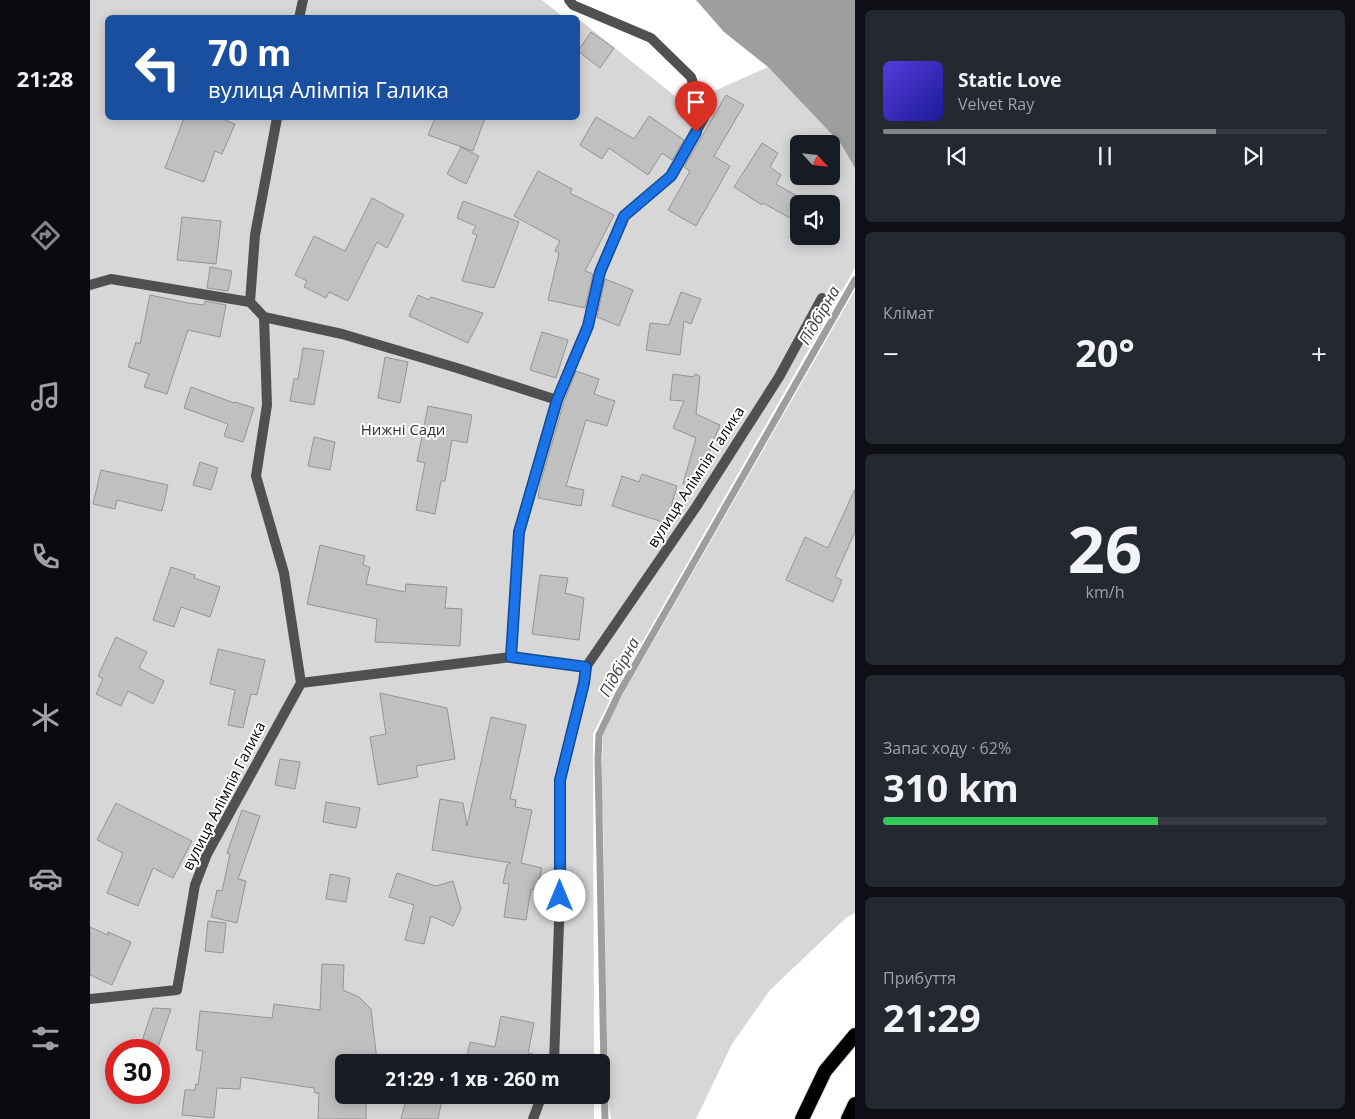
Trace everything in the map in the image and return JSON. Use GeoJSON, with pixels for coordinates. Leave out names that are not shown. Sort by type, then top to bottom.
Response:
{"type":"FeatureCollection","features":[{"type":"Feature","properties":{"kind":"highway"},"geometry":{"type":"LineString","coordinates":[[802,1119],[825,1071],[855,1035]]}},
{"type":"Feature","properties":{"kind":"highway"},"geometry":{"type":"LineString","coordinates":[[848,1119],[855,1104]]}},
{"type":"Feature","properties":{"kind":"street"},"geometry":{"type":"LineString","coordinates":[[300,15],[303,0]]}},
{"type":"Feature","properties":{"kind":"street"},"geometry":{"type":"LineString","coordinates":[[511,657],[519,532],[557,400],[588,326],[600,272],[624,216],[671,176],[704,118],[691,77],[651,38],[573,5],[569,0]]}},
{"type":"Feature","properties":{"kind":"street"},"geometry":{"type":"LineString","coordinates":[[250,302],[255,235],[276,120]]}},
{"type":"Feature","properties":{"kind":"street"},"geometry":{"type":"LineString","coordinates":[[90,286],[111,279],[250,302],[264,318],[342,334],[557,400]]}},
{"type":"Feature","properties":{"kind":"street","name":"вулиця Алімпія Галика"},"geometry":{"type":"LineString","coordinates":[[554,1054],[560,896],[560,780],[584,683],[586,667],[701,499],[779,377],[822,298]]}},
{"type":"Feature","properties":{"kind":"street"},"geometry":{"type":"LineString","coordinates":[[264,318],[267,405],[256,476],[284,573],[301,683],[511,657],[586,667]]}},
{"type":"Feature","properties":{"kind":"street","name":"вулиця Алімпія Галика"},"geometry":{"type":"LineString","coordinates":[[90,998],[177,990],[195,885],[207,854],[301,683]]}},
{"type":"Feature","properties":{"kind":"street"},"geometry":{"type":"LineString","coordinates":[[533,1119],[539,1104]]}},
{"type":"Feature","properties":{"kind":"green space","name":"Нижні Сади"},"geometry":{"type":"Polygon","coordinates":[[[90,0],[542,0],[561,15],[105,15],[105,120],[580,120],[581,21],[685,104],[768,67],[832,135],[790,135],[790,185],[840,185],[840,143],[855,168],[855,268],[614,692],[593,734],[594,1054],[335,1054],[335,1104],[594,1104],[594,1119],[90,1119],[90,0]]]}},
{"type":"Feature","properties":{"kind":"green space"},"geometry":{"type":"Polygon","coordinates":[[[855,290],[855,913],[847,917],[770,990],[732,1044],[696,1119],[611,1119],[609,1104],[610,1054],[607,1054],[603,815],[601,799],[603,735],[615,708],[855,290]]]}},
{"type":"Feature","properties":{"kind":"shaded area"},"geometry":{"type":"Polygon","coordinates":[[[696,0],[855,0],[855,168],[840,143],[840,135],[832,135],[768,67],[724,32],[696,0]]]}},
{"type":"Feature","properties":{"kind":"building"},"geometry":{"type":"Polygon","coordinates":[[[591,32],[614,48],[600,68],[580,53],[580,48],[591,32]]]}},
{"type":"Feature","properties":{"kind":"building"},"geometry":{"type":"Polygon","coordinates":[[[726,95],[744,105],[714,156],[730,166],[696,226],[668,210],[690,171],[684,167],[726,95]]]}},
{"type":"Feature","properties":{"kind":"building"},"geometry":{"type":"Polygon","coordinates":[[[649,116],[684,140],[672,160],[662,153],[648,175],[609,148],[602,159],[580,145],[596,117],[634,139],[649,116]]]}},
{"type":"Feature","properties":{"kind":"building"},"geometry":{"type":"Polygon","coordinates":[[[183,120],[225,120],[235,124],[222,154],[215,151],[204,182],[165,168],[183,120]]]}},
{"type":"Feature","properties":{"kind":"building"},"geometry":{"type":"Polygon","coordinates":[[[434,120],[484,120],[473,151],[428,135],[434,120]]]}},
{"type":"Feature","properties":{"kind":"building"},"geometry":{"type":"Polygon","coordinates":[[[762,143],[778,153],[770,167],[781,175],[776,184],[795,195],[790,195],[790,218],[763,203],[762,205],[734,187],[762,143]]]}},
{"type":"Feature","properties":{"kind":"building"},"geometry":{"type":"Polygon","coordinates":[[[461,147],[479,156],[466,184],[447,174],[461,147]]]}},
{"type":"Feature","properties":{"kind":"building"},"geometry":{"type":"Polygon","coordinates":[[[538,171],[572,189],[570,193],[614,215],[585,271],[593,274],[585,308],[548,300],[559,253],[555,251],[560,241],[514,216],[538,171]]]}},
{"type":"Feature","properties":{"kind":"building"},"geometry":{"type":"Polygon","coordinates":[[[372,198],[404,215],[387,248],[377,242],[348,301],[329,292],[326,298],[304,287],[307,281],[295,275],[314,236],[345,251],[372,198]]]}},
{"type":"Feature","properties":{"kind":"building"},"geometry":{"type":"Polygon","coordinates":[[[463,201],[519,222],[494,288],[462,281],[477,235],[472,233],[476,226],[457,218],[463,201]]]}},
{"type":"Feature","properties":{"kind":"building"},"geometry":{"type":"Polygon","coordinates":[[[182,217],[221,221],[216,264],[177,260],[182,217]]]}},
{"type":"Feature","properties":{"kind":"building"},"geometry":{"type":"Polygon","coordinates":[[[210,267],[232,271],[228,291],[207,288],[210,267]]]}},
{"type":"Feature","properties":{"kind":"building"},"geometry":{"type":"Polygon","coordinates":[[[605,279],[633,290],[619,326],[597,317],[605,279]]]}},
{"type":"Feature","properties":{"kind":"building"},"geometry":{"type":"Polygon","coordinates":[[[681,292],[701,299],[691,324],[684,321],[680,355],[646,350],[650,323],[669,325],[681,292]]]}},
{"type":"Feature","properties":{"kind":"building"},"geometry":{"type":"Polygon","coordinates":[[[150,295],[188,303],[204,305],[205,301],[226,305],[220,337],[188,330],[167,394],[144,387],[149,374],[128,367],[136,342],[140,344],[150,295]]]}},
{"type":"Feature","properties":{"kind":"building"},"geometry":{"type":"Polygon","coordinates":[[[418,295],[429,300],[431,297],[483,313],[468,343],[409,316],[418,295]]]}},
{"type":"Feature","properties":{"kind":"building"},"geometry":{"type":"Polygon","coordinates":[[[542,332],[568,340],[556,378],[530,370],[542,332]]]}},
{"type":"Feature","properties":{"kind":"building"},"geometry":{"type":"Polygon","coordinates":[[[303,348],[324,351],[314,405],[290,401],[294,379],[298,379],[303,348]]]}},
{"type":"Feature","properties":{"kind":"building"},"geometry":{"type":"Polygon","coordinates":[[[385,357],[408,362],[400,403],[378,398],[385,357]]]}},
{"type":"Feature","properties":{"kind":"building"},"geometry":{"type":"Polygon","coordinates":[[[576,371],[599,379],[594,394],[615,401],[607,426],[586,420],[566,486],[584,490],[581,506],[538,498],[540,484],[564,402],[576,371]]]}},
{"type":"Feature","properties":{"kind":"building"},"geometry":{"type":"Polygon","coordinates":[[[673,374],[694,377],[695,374],[700,376],[696,414],[720,425],[695,488],[683,484],[696,438],[673,428],[684,401],[670,400],[673,374]]]}},
{"type":"Feature","properties":{"kind":"building"},"geometry":{"type":"Polygon","coordinates":[[[191,387],[234,403],[254,408],[243,442],[224,436],[228,424],[184,408],[191,387]]]}},
{"type":"Feature","properties":{"kind":"building"},"geometry":{"type":"Polygon","coordinates":[[[428,406],[472,415],[467,443],[452,440],[445,481],[441,481],[435,514],[416,510],[425,463],[417,461],[428,406]]]}},
{"type":"Feature","properties":{"kind":"building"},"geometry":{"type":"Polygon","coordinates":[[[314,437],[335,442],[330,470],[308,466],[314,437]]]}},
{"type":"Feature","properties":{"kind":"building"},"geometry":{"type":"Polygon","coordinates":[[[200,462],[218,468],[211,490],[193,485],[200,462]]]}},
{"type":"Feature","properties":{"kind":"building"},"geometry":{"type":"Polygon","coordinates":[[[101,470],[168,485],[162,511],[117,500],[115,509],[93,504],[101,470]]]}},
{"type":"Feature","properties":{"kind":"building"},"geometry":{"type":"Polygon","coordinates":[[[642,474],[677,486],[666,523],[612,506],[622,476],[639,482],[642,474]]]}},
{"type":"Feature","properties":{"kind":"building"},"geometry":{"type":"Polygon","coordinates":[[[855,489],[855,532],[835,577],[842,580],[833,602],[786,580],[805,537],[828,548],[855,489]]]}},
{"type":"Feature","properties":{"kind":"building"},"geometry":{"type":"Polygon","coordinates":[[[320,545],[365,556],[363,565],[370,567],[366,584],[405,592],[406,584],[447,587],[445,608],[462,609],[460,646],[375,642],[377,619],[307,604],[320,545]]]}},
{"type":"Feature","properties":{"kind":"building"},"geometry":{"type":"Polygon","coordinates":[[[171,567],[195,575],[194,578],[220,587],[210,617],[181,607],[174,627],[153,620],[171,567]]]}},
{"type":"Feature","properties":{"kind":"building"},"geometry":{"type":"Polygon","coordinates":[[[540,575],[568,578],[565,593],[584,598],[579,640],[532,634],[540,575]]]}},
{"type":"Feature","properties":{"kind":"building"},"geometry":{"type":"Polygon","coordinates":[[[116,637],[147,652],[139,668],[164,681],[153,704],[128,691],[121,706],[96,694],[103,679],[98,676],[116,637]]]}},
{"type":"Feature","properties":{"kind":"building"},"geometry":{"type":"Polygon","coordinates":[[[218,649],[265,660],[257,695],[251,694],[243,728],[228,725],[235,690],[210,684],[218,649]]]}},
{"type":"Feature","properties":{"kind":"building"},"geometry":{"type":"Polygon","coordinates":[[[380,693],[447,708],[455,759],[416,766],[418,777],[378,785],[370,737],[386,734],[380,693]]]}},
{"type":"Feature","properties":{"kind":"building"},"geometry":{"type":"Polygon","coordinates":[[[491,717],[526,725],[510,799],[516,800],[515,807],[532,810],[521,863],[542,868],[536,890],[531,889],[526,920],[504,917],[509,884],[503,883],[507,865],[511,863],[432,850],[440,799],[463,803],[467,826],[491,717]]]}},
{"type":"Feature","properties":{"kind":"building"},"geometry":{"type":"Polygon","coordinates":[[[280,759],[300,762],[295,789],[275,785],[280,759]]]}},
{"type":"Feature","properties":{"kind":"building"},"geometry":{"type":"Polygon","coordinates":[[[326,802],[360,808],[356,828],[323,822],[326,802]]]}},
{"type":"Feature","properties":{"kind":"building"},"geometry":{"type":"Polygon","coordinates":[[[116,803],[192,841],[173,878],[153,868],[138,906],[107,893],[123,853],[97,840],[116,803]]]}},
{"type":"Feature","properties":{"kind":"building"},"geometry":{"type":"Polygon","coordinates":[[[242,810],[260,816],[238,879],[246,881],[237,923],[211,917],[217,890],[222,891],[230,854],[227,853],[242,810]]]}},
{"type":"Feature","properties":{"kind":"building"},"geometry":{"type":"Polygon","coordinates":[[[397,873],[436,886],[453,881],[461,909],[453,926],[431,916],[424,944],[405,940],[414,905],[389,897],[397,873]]]}},
{"type":"Feature","properties":{"kind":"building"},"geometry":{"type":"Polygon","coordinates":[[[330,874],[350,878],[346,902],[326,899],[330,874]]]}},
{"type":"Feature","properties":{"kind":"building"},"geometry":{"type":"Polygon","coordinates":[[[208,921],[226,923],[223,953],[205,951],[208,921]]]}},
{"type":"Feature","properties":{"kind":"building"},"geometry":{"type":"Polygon","coordinates":[[[90,927],[131,942],[112,985],[90,975],[90,927]]]}},
{"type":"Feature","properties":{"kind":"building"},"geometry":{"type":"Polygon","coordinates":[[[322,964],[344,965],[343,990],[359,997],[371,1009],[376,1054],[335,1054],[335,1104],[366,1104],[366,1119],[318,1119],[319,1093],[315,1093],[314,1088],[241,1077],[240,1089],[217,1088],[214,1118],[182,1115],[185,1090],[195,1090],[196,1084],[198,1085],[203,1051],[196,1050],[200,1011],[272,1018],[274,1004],[320,1010],[322,964]]]}},
{"type":"Feature","properties":{"kind":"building"},"geometry":{"type":"Polygon","coordinates":[[[153,1008],[171,1009],[161,1039],[143,1039],[153,1008]]]}},
{"type":"Feature","properties":{"kind":"building"},"geometry":{"type":"Polygon","coordinates":[[[501,1016],[534,1023],[528,1053],[533,1054],[468,1054],[470,1042],[495,1047],[501,1016]]]}},
{"type":"Feature","properties":{"kind":"building"},"geometry":{"type":"Polygon","coordinates":[[[405,1104],[441,1104],[438,1119],[401,1119],[405,1104]]]}},
{"type":"Feature","properties":{"kind":"waterway","name":"Підбірна"},"geometry":{"type":"LineString","coordinates":[[605,1119],[599,735],[618,695],[855,280]]}},
{"type":"Feature","properties":{"kind":"route"},"geometry":{"type":"LineString","coordinates":[[560,896],[560,780],[584,683],[586,667],[511,657],[519,532],[557,400],[588,326],[600,272],[624,216],[671,176],[696,132]]}}]}
